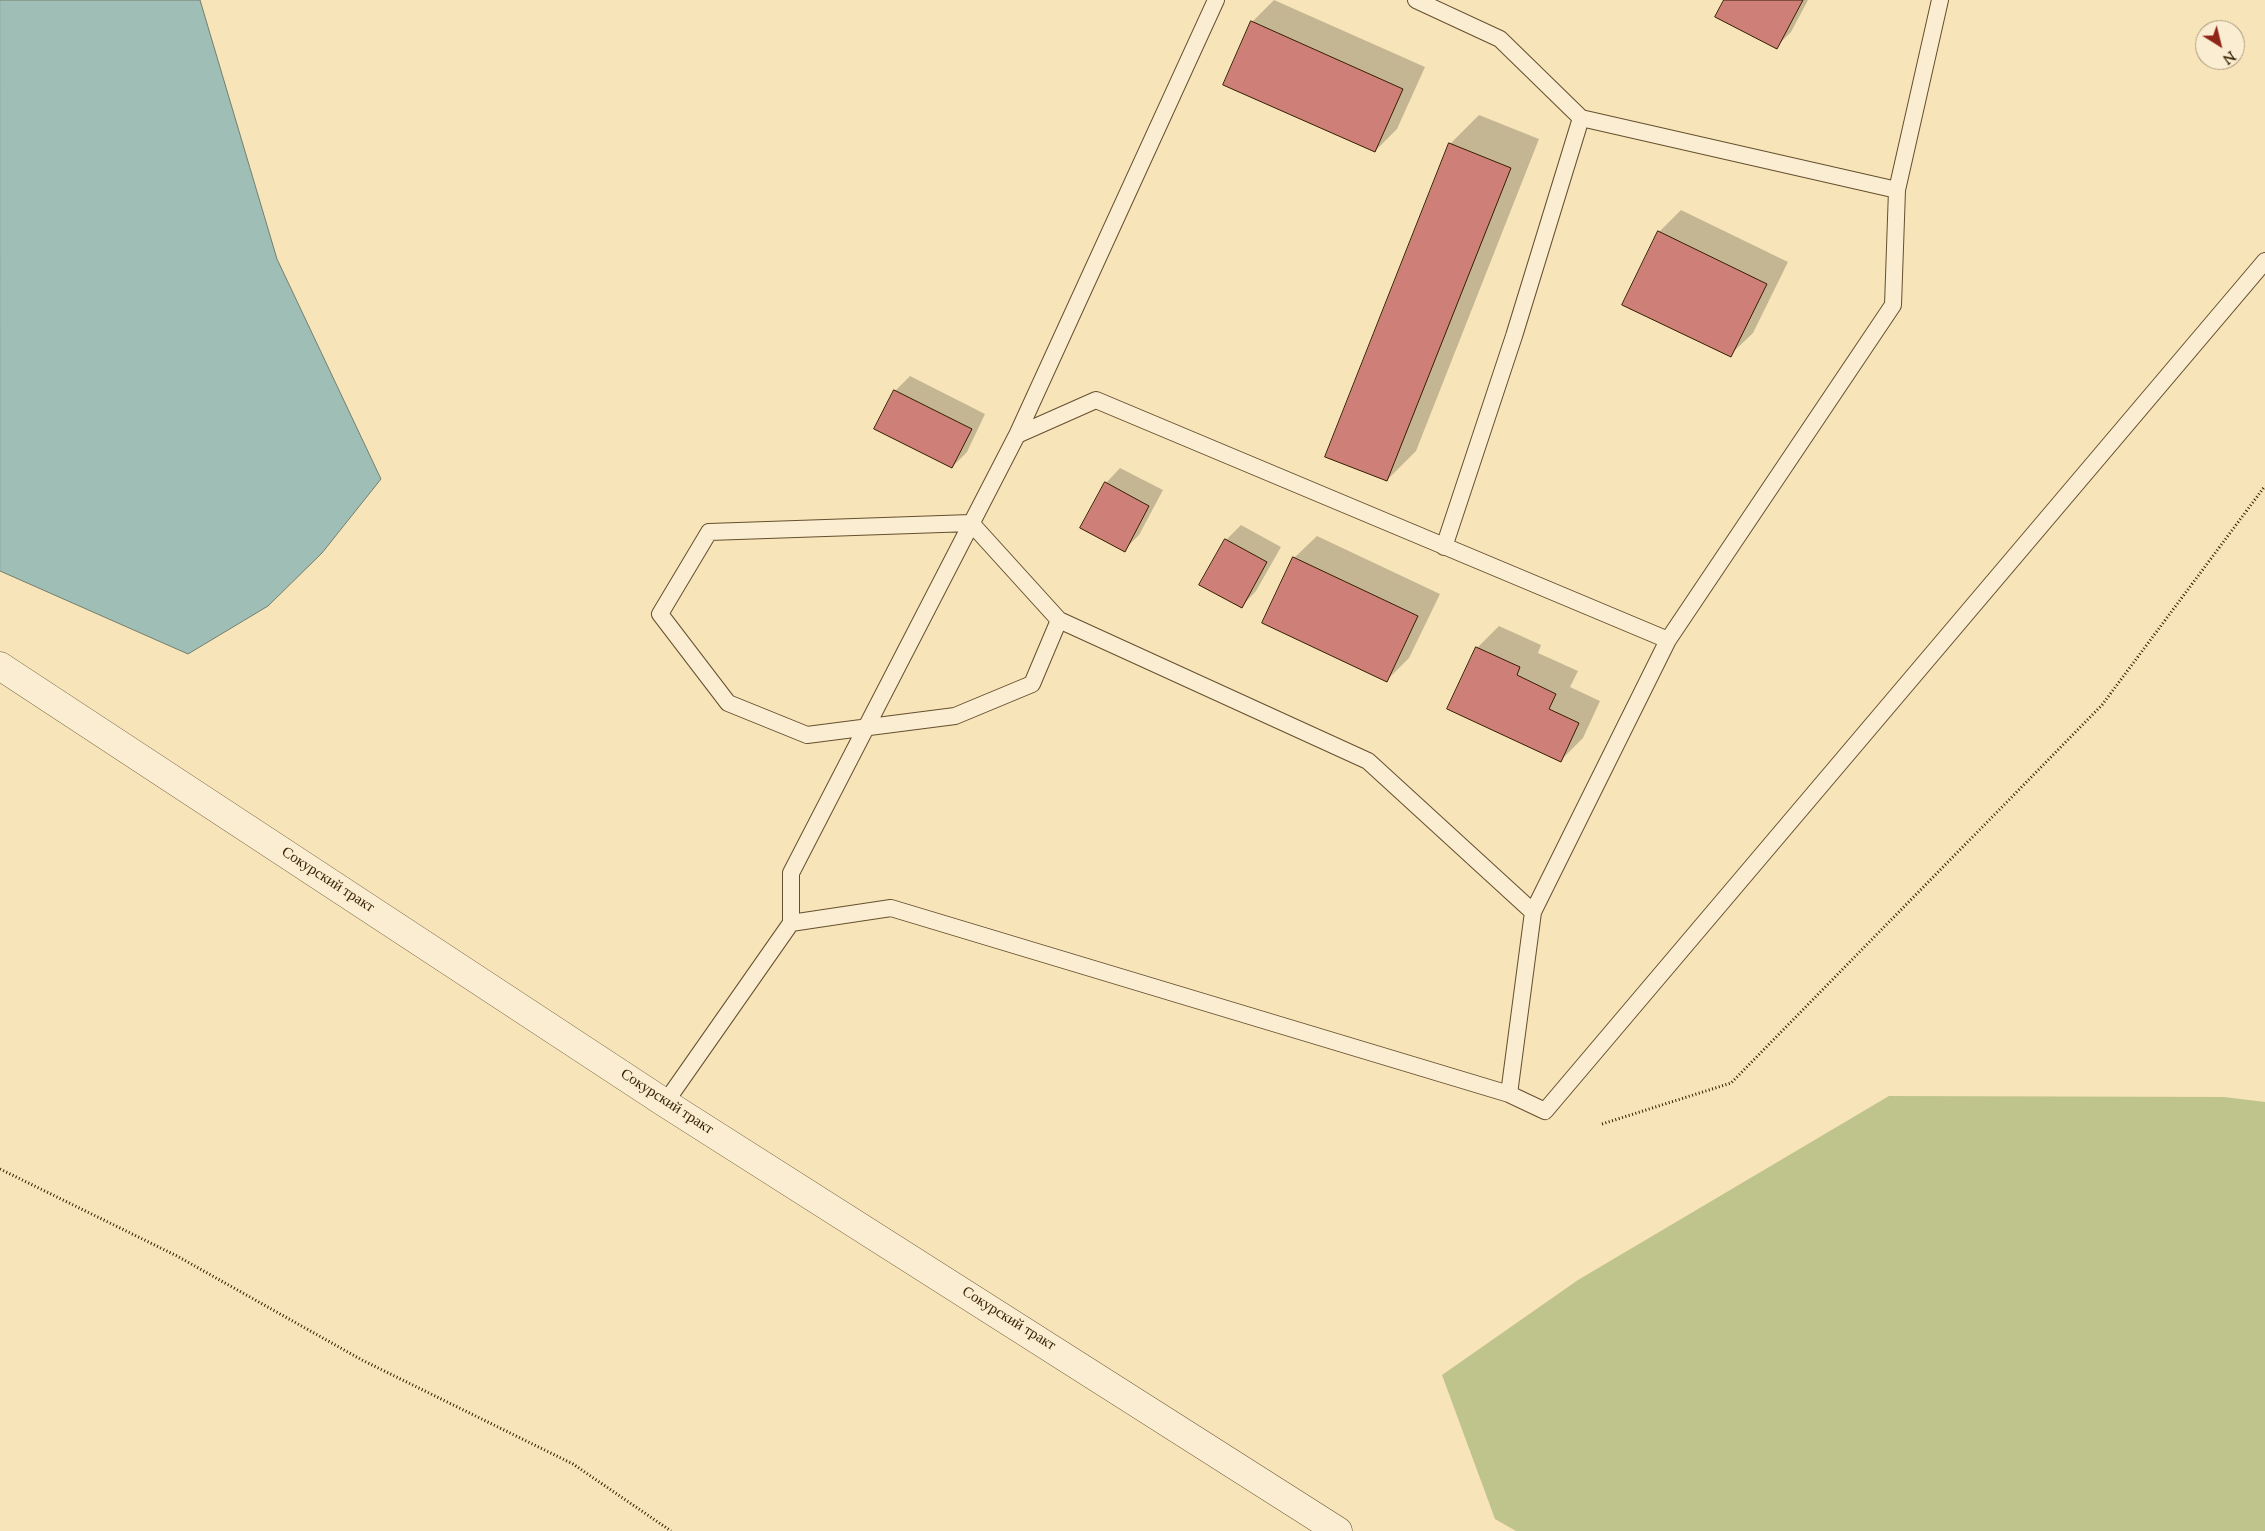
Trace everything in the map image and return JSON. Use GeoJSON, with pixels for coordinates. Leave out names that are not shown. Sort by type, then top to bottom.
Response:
{"type":"FeatureCollection","features":[{"type":"Feature","properties":{"kind":"street","name":"Сокурский тракт"},"geometry":{"type":"LineString","coordinates":[[0,666],[665,1103],[1338,1531]]}},
{"type":"Feature","properties":{"kind":"lane"},"geometry":{"type":"LineString","coordinates":[[665,1103],[791,923],[792,874],[865,728],[1017,435],[1216,0]]}},
{"type":"Feature","properties":{"kind":"lane"},"geometry":{"type":"LineString","coordinates":[[1416,0],[1500,39],[1581,118],[1897,190]]}},
{"type":"Feature","properties":{"kind":"lane"},"geometry":{"type":"LineString","coordinates":[[1509,1094],[1533,912],[1668,640],[1893,305],[1897,190],[1940,0]]}},
{"type":"Feature","properties":{"kind":"lane"},"geometry":{"type":"LineString","coordinates":[[1444,546],[1514,336],[1581,118]]}},
{"type":"Feature","properties":{"kind":"lane"},"geometry":{"type":"LineString","coordinates":[[791,923],[891,908],[1509,1094],[1545,1111],[2265,261]]}},
{"type":"Feature","properties":{"kind":"lane"},"geometry":{"type":"LineString","coordinates":[[1017,435],[1096,400],[1668,640]]}},
{"type":"Feature","properties":{"kind":"lane"},"geometry":{"type":"LineString","coordinates":[[1059,620],[1032,684],[955,716],[807,735],[728,704],[660,614],[709,532],[971,523],[1059,620],[1368,761],[1533,912]]}},
{"type":"Feature","properties":{"kind":"path"},"geometry":{"type":"LineString","coordinates":[[1602,1124],[1731,1083],[2102,706],[2265,486]]}},
{"type":"Feature","properties":{"kind":"path"},"geometry":{"type":"LineString","coordinates":[[0,1169],[177,1256],[362,1360],[573,1464],[671,1531]]}},
{"type":"Feature","properties":{"kind":"green space"},"geometry":{"type":"Polygon","coordinates":[[[1889,1096],[2224,1097],[2265,1102],[2265,1531],[1516,1531],[1495,1519],[1442,1375],[1578,1280],[1889,1096]]]}},
{"type":"Feature","properties":{"kind":"water"},"geometry":{"type":"Polygon","coordinates":[[[0,0],[200,0],[277,259],[381,479],[322,553],[268,606],[188,654],[0,571],[0,0]]]}},
{"type":"Feature","properties":{"kind":"building"},"geometry":{"type":"Polygon","coordinates":[[[1724,0],[1803,0],[1777,49],[1715,17],[1724,0]]]}},
{"type":"Feature","properties":{"kind":"building"},"geometry":{"type":"Polygon","coordinates":[[[1251,21],[1403,89],[1375,152],[1223,85],[1251,21]]]}},
{"type":"Feature","properties":{"kind":"building"},"geometry":{"type":"Polygon","coordinates":[[[1449,143],[1511,168],[1387,481],[1325,457],[1449,143]]]}},
{"type":"Feature","properties":{"kind":"building"},"geometry":{"type":"Polygon","coordinates":[[[1658,231],[1767,284],[1731,357],[1622,305],[1658,231]]]}},
{"type":"Feature","properties":{"kind":"building"},"geometry":{"type":"Polygon","coordinates":[[[894,390],[972,429],[952,468],[874,429],[894,390]]]}},
{"type":"Feature","properties":{"kind":"building"},"geometry":{"type":"Polygon","coordinates":[[[1105,482],[1149,506],[1125,552],[1080,528],[1105,482]]]}},
{"type":"Feature","properties":{"kind":"building"},"geometry":{"type":"Polygon","coordinates":[[[1225,539],[1267,562],[1242,608],[1199,585],[1225,539]]]}},
{"type":"Feature","properties":{"kind":"building"},"geometry":{"type":"Polygon","coordinates":[[[1293,557],[1418,616],[1387,682],[1262,623],[1293,557]]]}},
{"type":"Feature","properties":{"kind":"building"},"geometry":{"type":"Polygon","coordinates":[[[1476,647],[1520,667],[1517,675],[1556,694],[1549,709],[1579,723],[1561,762],[1447,709],[1476,647]]]}}]}
